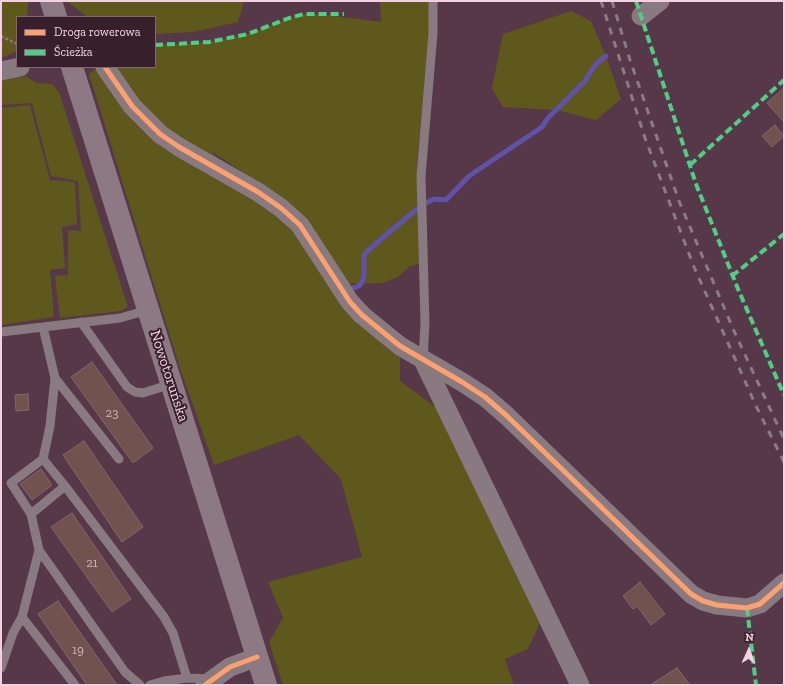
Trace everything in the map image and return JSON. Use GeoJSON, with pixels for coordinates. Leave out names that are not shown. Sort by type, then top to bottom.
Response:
{"type":"FeatureCollection","features":[{"type":"Feature","properties":{"kind":"main road"},"geometry":{"type":"LineString","coordinates":[[51,1],[56,16]]}},
{"type":"Feature","properties":{"kind":"main road","name":"Nowotoruńska"},"geometry":{"type":"LineString","coordinates":[[72,68],[266,685]]}},
{"type":"Feature","properties":{"kind":"street"},"geometry":{"type":"LineString","coordinates":[[640,16],[660,1]]}},
{"type":"Feature","properties":{"kind":"street"},"geometry":{"type":"LineString","coordinates":[[1,71],[16,68]]}},
{"type":"Feature","properties":{"kind":"street"},"geometry":{"type":"LineString","coordinates":[[106,68],[132,106],[160,134],[179,147],[258,192],[300,225],[354,307],[400,346],[468,385],[507,416],[691,594],[703,601],[717,605],[747,608],[760,604],[784,583]]}},
{"type":"Feature","properties":{"kind":"street"},"geometry":{"type":"LineString","coordinates":[[423,360],[580,685]]}},
{"type":"Feature","properties":{"kind":"street"},"geometry":{"type":"LineString","coordinates":[[213,683],[230,667],[257,657]]}},
{"type":"Feature","properties":{"kind":"lane"},"geometry":{"type":"LineString","coordinates":[[423,360],[425,323],[421,176],[433,33],[433,1]]}},
{"type":"Feature","properties":{"kind":"lane"},"geometry":{"type":"LineString","coordinates":[[1,332],[120,318],[148,310]]}},
{"type":"Feature","properties":{"kind":"lane"},"geometry":{"type":"LineString","coordinates":[[81,322],[127,387],[135,392],[143,393],[171,384]]}},
{"type":"Feature","properties":{"kind":"lane"},"geometry":{"type":"LineString","coordinates":[[43,327],[55,378],[50,426],[43,459],[11,483],[31,514],[39,550],[124,672],[140,685]]}},
{"type":"Feature","properties":{"kind":"lane"},"geometry":{"type":"LineString","coordinates":[[55,378],[119,459]]}},
{"type":"Feature","properties":{"kind":"lane"},"geometry":{"type":"LineString","coordinates":[[43,459],[164,617],[173,633],[187,678]]}},
{"type":"Feature","properties":{"kind":"lane"},"geometry":{"type":"LineString","coordinates":[[31,514],[65,486]]}},
{"type":"Feature","properties":{"kind":"lane"},"geometry":{"type":"LineString","coordinates":[[1,668],[12,633],[22,617],[39,550]]}},
{"type":"Feature","properties":{"kind":"lane"},"geometry":{"type":"LineString","coordinates":[[22,617],[75,685]]}},
{"type":"Feature","properties":{"kind":"lane"},"geometry":{"type":"LineString","coordinates":[[150,685],[164,681],[187,678],[213,683]]}},
{"type":"Feature","properties":{"kind":"path"},"geometry":{"type":"LineString","coordinates":[[1,36],[16,44]]}},
{"type":"Feature","properties":{"kind":"shaded area"},"geometry":{"type":"Polygon","coordinates":[[[1,1],[27,1],[27,16],[16,16],[16,51],[1,58],[1,1]]]}},
{"type":"Feature","properties":{"kind":"shaded area"},"geometry":{"type":"Polygon","coordinates":[[[67,1],[244,1],[238,22],[193,32],[156,34],[156,16],[86,16],[67,1]]]}},
{"type":"Feature","properties":{"kind":"shaded area"},"geometry":{"type":"Polygon","coordinates":[[[380,1],[430,1],[430,25],[417,163],[419,264],[410,266],[398,277],[383,283],[345,284],[285,200],[211,151],[232,176],[258,192],[400,349],[400,381],[437,408],[540,622],[528,649],[505,659],[514,685],[283,685],[269,642],[283,618],[268,582],[362,557],[341,479],[299,435],[214,465],[179,365],[89,74],[98,68],[156,68],[156,45],[209,42],[248,34],[289,18],[304,14],[320,14],[381,22],[380,1]]]}},
{"type":"Feature","properties":{"kind":"shaded area"},"geometry":{"type":"Polygon","coordinates":[[[571,11],[591,21],[606,56],[621,99],[596,120],[557,110],[503,107],[492,88],[503,34],[571,11]]]}},
{"type":"Feature","properties":{"kind":"shaded area"},"geometry":{"type":"Polygon","coordinates":[[[26,76],[36,83],[52,84],[59,92],[128,307],[120,311],[60,318],[55,276],[68,275],[68,230],[81,231],[78,181],[51,176],[32,103],[1,105],[1,80],[26,76]]]}},
{"type":"Feature","properties":{"kind":"shaded area"},"geometry":{"type":"Polygon","coordinates":[[[30,105],[50,180],[75,182],[77,224],[62,227],[65,268],[50,270],[54,317],[1,325],[1,108],[30,105]]]}},
{"type":"Feature","properties":{"kind":"building"},"geometry":{"type":"Polygon","coordinates":[[[784,88],[784,122],[767,103],[784,88]]]}},
{"type":"Feature","properties":{"kind":"building"},"geometry":{"type":"Polygon","coordinates":[[[775,125],[784,136],[772,147],[762,136],[775,125]]]}},
{"type":"Feature","properties":{"kind":"building"},"geometry":{"type":"Polygon","coordinates":[[[92,362],[153,448],[133,463],[71,377],[92,362]]]}},
{"type":"Feature","properties":{"kind":"building"},"geometry":{"type":"Polygon","coordinates":[[[28,394],[29,410],[16,411],[15,395],[28,394]]]}},
{"type":"Feature","properties":{"kind":"building"},"geometry":{"type":"Polygon","coordinates":[[[84,441],[143,527],[122,542],[63,455],[84,441]]]}},
{"type":"Feature","properties":{"kind":"building"},"geometry":{"type":"Polygon","coordinates":[[[41,469],[52,485],[32,500],[20,484],[41,469]]]}},
{"type":"Feature","properties":{"kind":"building"},"geometry":{"type":"Polygon","coordinates":[[[72,513],[131,599],[112,612],[51,527],[72,513]]]}},
{"type":"Feature","properties":{"kind":"building"},"geometry":{"type":"Polygon","coordinates":[[[640,582],[665,614],[651,625],[637,606],[633,609],[623,596],[640,582]]]}},
{"type":"Feature","properties":{"kind":"building"},"geometry":{"type":"Polygon","coordinates":[[[58,601],[117,685],[87,685],[38,614],[58,601]]]}},
{"type":"Feature","properties":{"kind":"building"},"geometry":{"type":"Polygon","coordinates":[[[677,668],[690,685],[650,685],[677,668]]]}},
{"type":"Feature","properties":{"kind":"waterway"},"geometry":{"type":"LineString","coordinates":[[426,203],[434,199],[446,200],[469,176],[542,127],[548,118],[585,81],[596,64],[606,56]]}},
{"type":"Feature","properties":{"kind":"waterway"},"geometry":{"type":"LineString","coordinates":[[347,289],[357,287],[361,284],[364,277],[364,256],[367,251],[418,208]]}},
{"type":"Feature","properties":{"kind":"railway"},"geometry":{"type":"LineString","coordinates":[[601,1],[645,138],[694,267],[757,408],[784,462]]}},
{"type":"Feature","properties":{"kind":"railway"},"geometry":{"type":"LineString","coordinates":[[612,1],[630,60],[679,201],[734,331],[784,439]]}},
{"type":"Feature","properties":{"kind":"marked path"},"geometry":{"type":"LineString","coordinates":[[636,1],[696,184],[738,289],[784,395]]}},
{"type":"Feature","properties":{"kind":"marked path"},"geometry":{"type":"LineString","coordinates":[[156,45],[209,42],[248,34],[289,18],[304,14],[344,14]]}},
{"type":"Feature","properties":{"kind":"marked path"},"geometry":{"type":"LineString","coordinates":[[690,165],[784,80]]}},
{"type":"Feature","properties":{"kind":"marked path"},"geometry":{"type":"LineString","coordinates":[[732,276],[784,234]]}},
{"type":"Feature","properties":{"kind":"marked path"},"geometry":{"type":"LineString","coordinates":[[747,608],[756,685]]}},
{"type":"Feature","properties":{"kind":"cycle path"},"geometry":{"type":"LineString","coordinates":[[106,68],[132,106],[160,134],[179,147],[258,192],[281,208],[300,225],[350,302],[362,315],[400,346],[485,397],[507,416],[691,594],[703,601],[717,605],[747,608],[760,604],[784,583]]}},
{"type":"Feature","properties":{"kind":"cycle path"},"geometry":{"type":"LineString","coordinates":[[205,685],[230,667],[257,657]]}}]}
